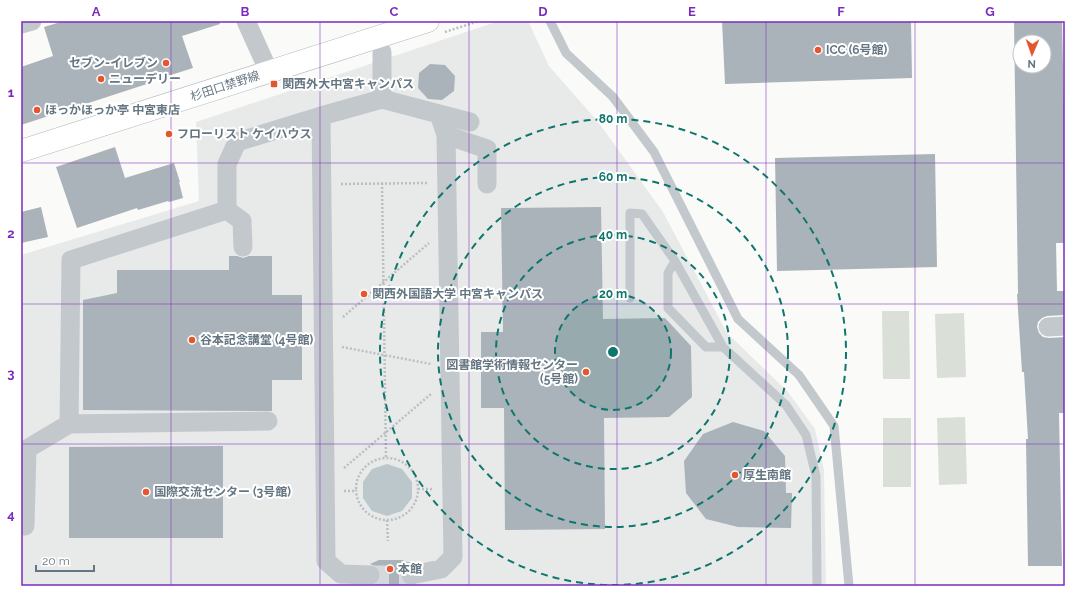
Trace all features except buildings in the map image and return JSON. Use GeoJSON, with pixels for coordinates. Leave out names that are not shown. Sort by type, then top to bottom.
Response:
{"type":"FeatureCollection","features":[{"type":"Feature","properties":{"kind":"main road","name":"杉田口禁野線"},"geometry":{"type":"LineString","coordinates":[[21,151],[428,21]]}},
{"type":"Feature","properties":{"kind":"street"},"geometry":{"type":"LineString","coordinates":[[246,21],[269,72]]}},
{"type":"Feature","properties":{"kind":"street"},"geometry":{"type":"LineString","coordinates":[[382,52],[382,100]]}},
{"type":"Feature","properties":{"kind":"street"},"geometry":{"type":"LineString","coordinates":[[226,210],[227,164],[237,142],[322,116],[382,100],[470,122]]}},
{"type":"Feature","properties":{"kind":"street"},"geometry":{"type":"LineString","coordinates":[[411,575],[441,569],[453,557],[446,135],[439,114]]}},
{"type":"Feature","properties":{"kind":"street"},"geometry":{"type":"LineString","coordinates":[[322,116],[326,561],[341,574],[370,575]]}},
{"type":"Feature","properties":{"kind":"street"},"geometry":{"type":"LineString","coordinates":[[446,135],[487,149],[487,184]]}},
{"type":"Feature","properties":{"kind":"street"},"geometry":{"type":"LineString","coordinates":[[226,210],[242,221],[243,247]]}},
{"type":"Feature","properties":{"kind":"street"},"geometry":{"type":"LineString","coordinates":[[69,424],[71,260],[226,210]]}},
{"type":"Feature","properties":{"kind":"street"},"geometry":{"type":"LineString","coordinates":[[21,526],[25,526],[27,449],[69,424],[268,421]]}},
{"type":"Feature","properties":{"kind":"lane"},"geometry":{"type":"LineString","coordinates":[[550,21],[566,53],[612,97],[654,152],[738,319],[799,375],[834,426],[849,586]]}},
{"type":"Feature","properties":{"kind":"lane"},"geometry":{"type":"LineString","coordinates":[[630,298],[630,213],[642,214],[675,261],[723,347],[786,404],[806,435],[816,476],[817,586]]}},
{"type":"Feature","properties":{"kind":"lane"},"geometry":{"type":"LineString","coordinates":[[675,261],[668,273],[668,308],[706,347],[723,347]]}},
{"type":"Feature","properties":{"kind":"path"},"geometry":{"type":"LineString","coordinates":[[322,184],[446,182]]}},
{"type":"Feature","properties":{"kind":"path"},"geometry":{"type":"LineString","coordinates":[[382,183],[386,457]]}},
{"type":"Feature","properties":{"kind":"path"},"geometry":{"type":"LineString","coordinates":[[324,338],[383,282],[447,227]]}},
{"type":"Feature","properties":{"kind":"path"},"geometry":{"type":"LineString","coordinates":[[324,338],[450,373]]}},
{"type":"Feature","properties":{"kind":"path"},"geometry":{"type":"LineString","coordinates":[[325,484],[385,433],[450,373]]}},
{"type":"Feature","properties":{"kind":"path"},"geometry":{"type":"LineString","coordinates":[[386,457],[402,461],[414,473],[418,490],[414,505],[403,516],[387,520],[372,517],[360,506],[355,490],[358,474],[370,462],[386,457]]}},
{"type":"Feature","properties":{"kind":"path"},"geometry":{"type":"LineString","coordinates":[[387,520],[388,541]]}},
{"type":"Feature","properties":{"kind":"shaded area","name":"関西外国語大学 中宮キャンパス"},"geometry":{"type":"Polygon","coordinates":[[[499,21],[528,21],[549,66],[599,123],[663,212],[727,333],[788,392],[815,429],[824,470],[826,586],[21,586],[21,255],[199,201],[196,122],[499,21]]]}},
{"type":"Feature","properties":{"kind":"shaded area"},"geometry":{"type":"Polygon","coordinates":[[[882,311],[909,311],[910,379],[883,379],[882,311]]]}},
{"type":"Feature","properties":{"kind":"shaded area"},"geometry":{"type":"Polygon","coordinates":[[[964,313],[966,377],[937,378],[935,314],[964,313]]]}},
{"type":"Feature","properties":{"kind":"shaded area"},"geometry":{"type":"Polygon","coordinates":[[[965,417],[967,484],[939,485],[937,418],[965,417]]]}},
{"type":"Feature","properties":{"kind":"shaded area"},"geometry":{"type":"Polygon","coordinates":[[[883,418],[911,418],[911,487],[883,487],[883,418]]]}},
{"type":"Feature","properties":{"kind":"shaded area"},"geometry":{"type":"Polygon","coordinates":[[[387,464],[402,469],[412,482],[412,498],[402,511],[387,516],[372,511],[363,498],[363,482],[372,469],[387,464]]]}},
{"type":"Feature","properties":{"kind":"tunnel"},"geometry":{"type":"LineString","coordinates":[[370,575],[411,575]]}},
{"type":"Feature","properties":{"kind":"place","name":"ICC (6号館)"},"geometry":{"type":"Point","coordinates":[818,50]}},
{"type":"Feature","properties":{"kind":"place","name":"セブン-イレブン"},"geometry":{"type":"Point","coordinates":[166,63]}},
{"type":"Feature","properties":{"kind":"place","name":"ニューデリー"},"geometry":{"type":"Point","coordinates":[101,79]}},
{"type":"Feature","properties":{"kind":"place","name":"関西外大中宮キャンパス"},"geometry":{"type":"Point","coordinates":[274,84]}},
{"type":"Feature","properties":{"kind":"place","name":"ほっかほっか亭 中宮東店"},"geometry":{"type":"Point","coordinates":[37,110]}},
{"type":"Feature","properties":{"kind":"place","name":"フローリスト ケイハウス"},"geometry":{"type":"Point","coordinates":[169,134]}},
{"type":"Feature","properties":{"kind":"place","name":"関西外国語大学 中宮キャンパス"},"geometry":{"type":"Point","coordinates":[364,294]}},
{"type":"Feature","properties":{"kind":"place","name":"谷本記念講堂 (4号館)"},"geometry":{"type":"Point","coordinates":[192,340]}},
{"type":"Feature","properties":{"kind":"place","name":"図書館学術情報センター (5号館)"},"geometry":{"type":"Point","coordinates":[586,372]}},
{"type":"Feature","properties":{"kind":"place","name":"厚生南館"},"geometry":{"type":"Point","coordinates":[735,475]}},
{"type":"Feature","properties":{"kind":"place","name":"国際交流センター (3号館)"},"geometry":{"type":"Point","coordinates":[146,492]}},
{"type":"Feature","properties":{"kind":"place","name":"本館"},"geometry":{"type":"Point","coordinates":[390,569]}}]}
